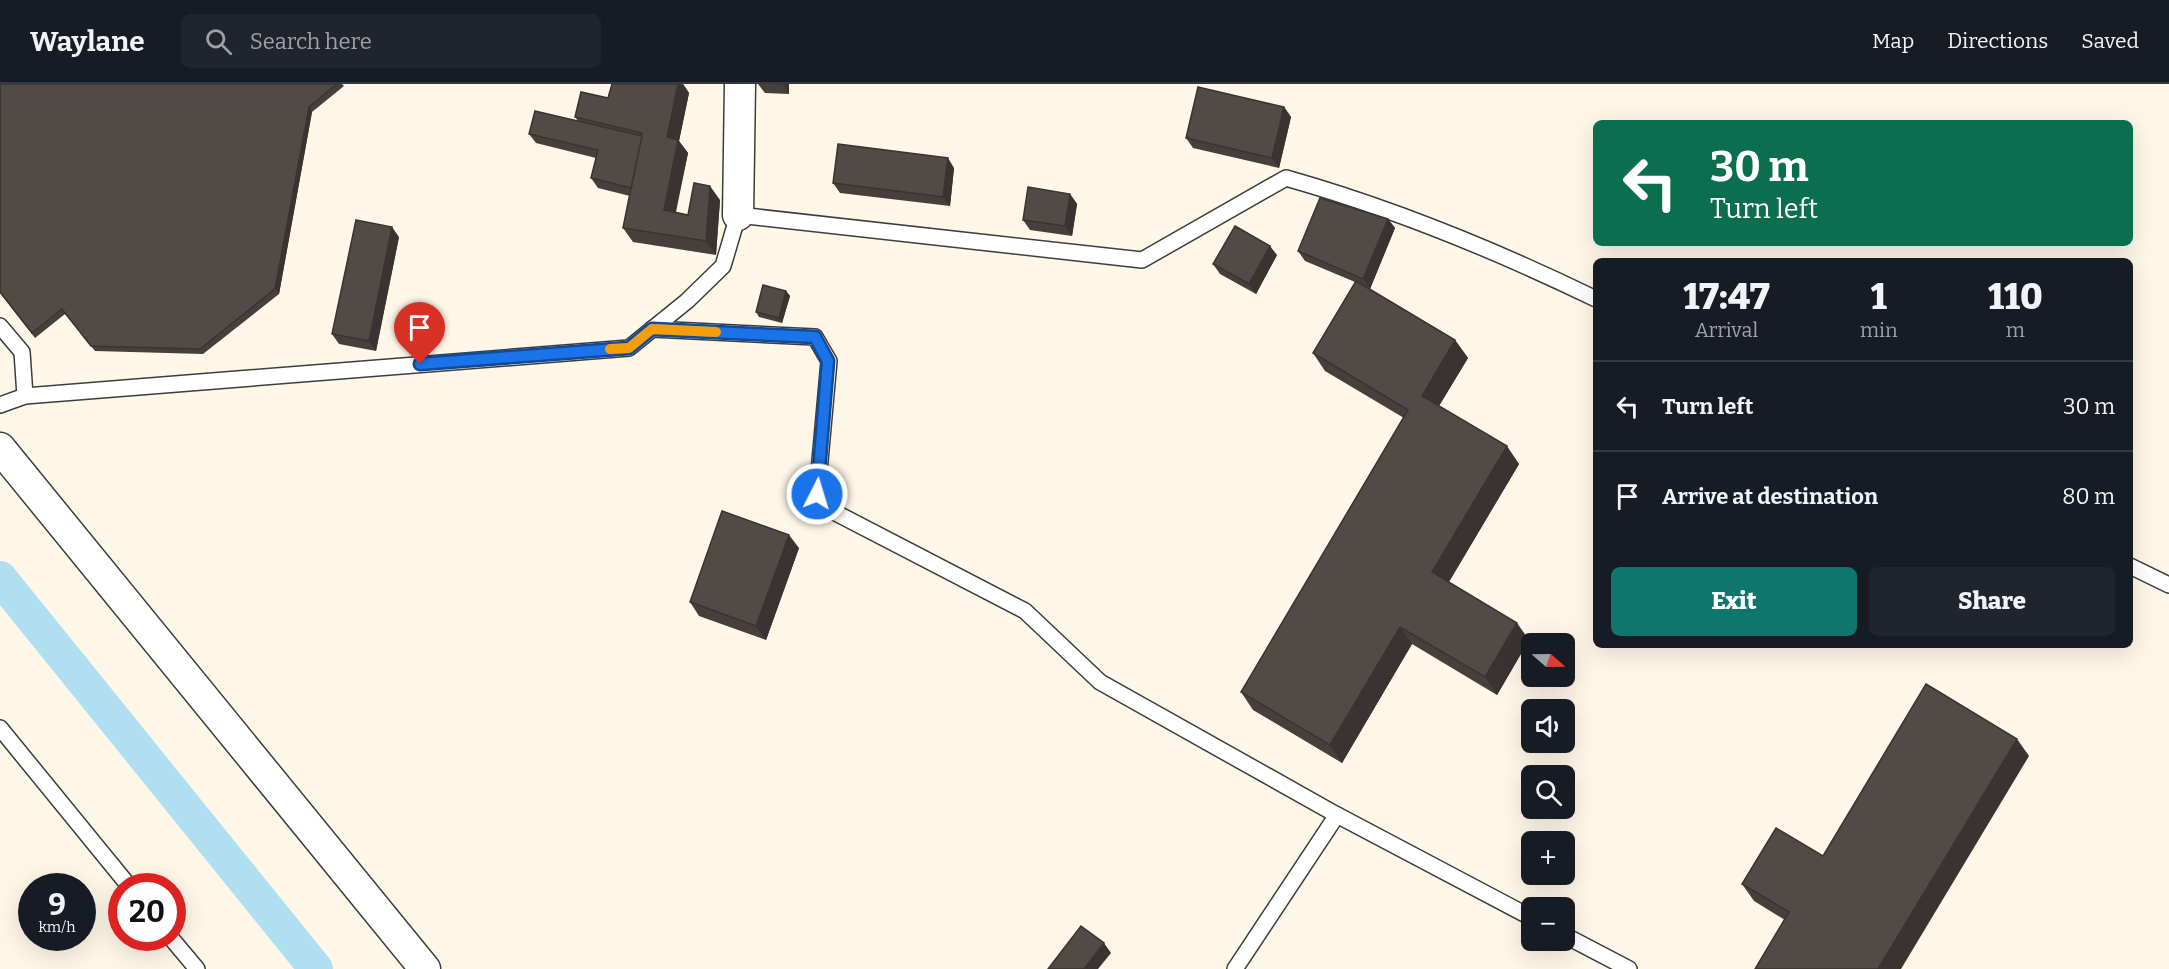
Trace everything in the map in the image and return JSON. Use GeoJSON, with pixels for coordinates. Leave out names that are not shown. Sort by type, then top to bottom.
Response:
{"type":"FeatureCollection","features":[{"type":"Feature","properties":{"kind":"street"},"geometry":{"type":"LineString","coordinates":[[738,215],[740,84]]}},
{"type":"Feature","properties":{"kind":"street"},"geometry":{"type":"LineString","coordinates":[[0,448],[425,969]]}},
{"type":"Feature","properties":{"kind":"lane"},"geometry":{"type":"LineString","coordinates":[[0,405],[25,396],[629,348],[687,301],[723,266],[738,215],[1142,260],[1286,178],[1353,197],[1546,275],[1593,298]]}},
{"type":"Feature","properties":{"kind":"lane"},"geometry":{"type":"LineString","coordinates":[[0,326],[22,352],[25,396]]}},
{"type":"Feature","properties":{"kind":"lane"},"geometry":{"type":"LineString","coordinates":[[652,329],[815,337],[828,361],[817,494],[836,513],[1024,611],[1100,682],[1337,815],[1521,912]]}},
{"type":"Feature","properties":{"kind":"lane"},"geometry":{"type":"LineString","coordinates":[[2133,567],[2169,585]]}},
{"type":"Feature","properties":{"kind":"lane"},"geometry":{"type":"LineString","coordinates":[[0,728],[118,873]]}},
{"type":"Feature","properties":{"kind":"lane"},"geometry":{"type":"LineString","coordinates":[[1235,969],[1337,815]]}},
{"type":"Feature","properties":{"kind":"lane"},"geometry":{"type":"LineString","coordinates":[[1575,941],[1629,969]]}},
{"type":"Feature","properties":{"kind":"lane"},"geometry":{"type":"LineString","coordinates":[[182,951],[197,969]]}},
{"type":"Feature","properties":{"kind":"building"},"geometry":{"type":"Polygon","coordinates":[[[0,84],[337,84],[309,107],[275,289],[200,349],[91,346],[62,309],[32,333],[0,292],[0,84]]]}},
{"type":"Feature","properties":{"kind":"building"},"geometry":{"type":"Polygon","coordinates":[[[612,84],[678,84],[667,137],[678,140],[664,210],[688,215],[694,183],[710,186],[706,241],[623,228],[642,133],[575,117],[581,92],[608,98],[612,84]]]}},
{"type":"Feature","properties":{"kind":"building"},"geometry":{"type":"Polygon","coordinates":[[[1198,87],[1284,107],[1272,158],[1186,138],[1198,87]]]}},
{"type":"Feature","properties":{"kind":"building"},"geometry":{"type":"Polygon","coordinates":[[[535,111],[642,136],[631,188],[591,178],[598,150],[529,134],[535,111]]]}},
{"type":"Feature","properties":{"kind":"building"},"geometry":{"type":"Polygon","coordinates":[[[838,144],[948,158],[943,197],[833,183],[838,144]]]}},
{"type":"Feature","properties":{"kind":"building"},"geometry":{"type":"Polygon","coordinates":[[[1028,187],[1070,194],[1065,226],[1023,220],[1028,187]]]}},
{"type":"Feature","properties":{"kind":"building"},"geometry":{"type":"Polygon","coordinates":[[[1320,198],[1388,219],[1363,279],[1298,251],[1320,198]]]}},
{"type":"Feature","properties":{"kind":"building"},"geometry":{"type":"Polygon","coordinates":[[[356,220],[392,227],[369,341],[332,334],[356,220]]]}},
{"type":"Feature","properties":{"kind":"building"},"geometry":{"type":"Polygon","coordinates":[[[1235,226],[1270,246],[1249,284],[1213,264],[1235,226]]]}},
{"type":"Feature","properties":{"kind":"building"},"geometry":{"type":"Polygon","coordinates":[[[1356,281],[1455,340],[1422,396],[1507,446],[1432,572],[1517,623],[1485,677],[1400,627],[1330,745],[1241,692],[1408,410],[1313,353],[1356,281]]]}},
{"type":"Feature","properties":{"kind":"building"},"geometry":{"type":"Polygon","coordinates":[[[763,285],[786,291],[779,318],[756,312],[763,285]]]}},
{"type":"Feature","properties":{"kind":"building"},"geometry":{"type":"Polygon","coordinates":[[[722,511],[789,535],[756,626],[690,602],[722,511]]]}},
{"type":"Feature","properties":{"kind":"building"},"geometry":{"type":"Polygon","coordinates":[[[1926,684],[2017,739],[1878,969],[1755,969],[1789,912],[1742,884],[1776,828],[1823,856],[1926,684]]]}},
{"type":"Feature","properties":{"kind":"building"},"geometry":{"type":"Polygon","coordinates":[[[1081,926],[1104,943],[1084,969],[1048,969],[1081,926]]]}},
{"type":"Feature","properties":{"kind":"waterway"},"geometry":{"type":"LineString","coordinates":[[0,578],[316,969]]}},
{"type":"Feature","properties":{"kind":"slow traffic"},"geometry":{"type":"LineString","coordinates":[[610,349],[629,348],[652,329],[716,332]]}},
{"type":"Feature","properties":{"kind":"route"},"geometry":{"type":"LineString","coordinates":[[420,364],[629,348],[652,329],[815,337],[828,361],[817,494]]}}]}
